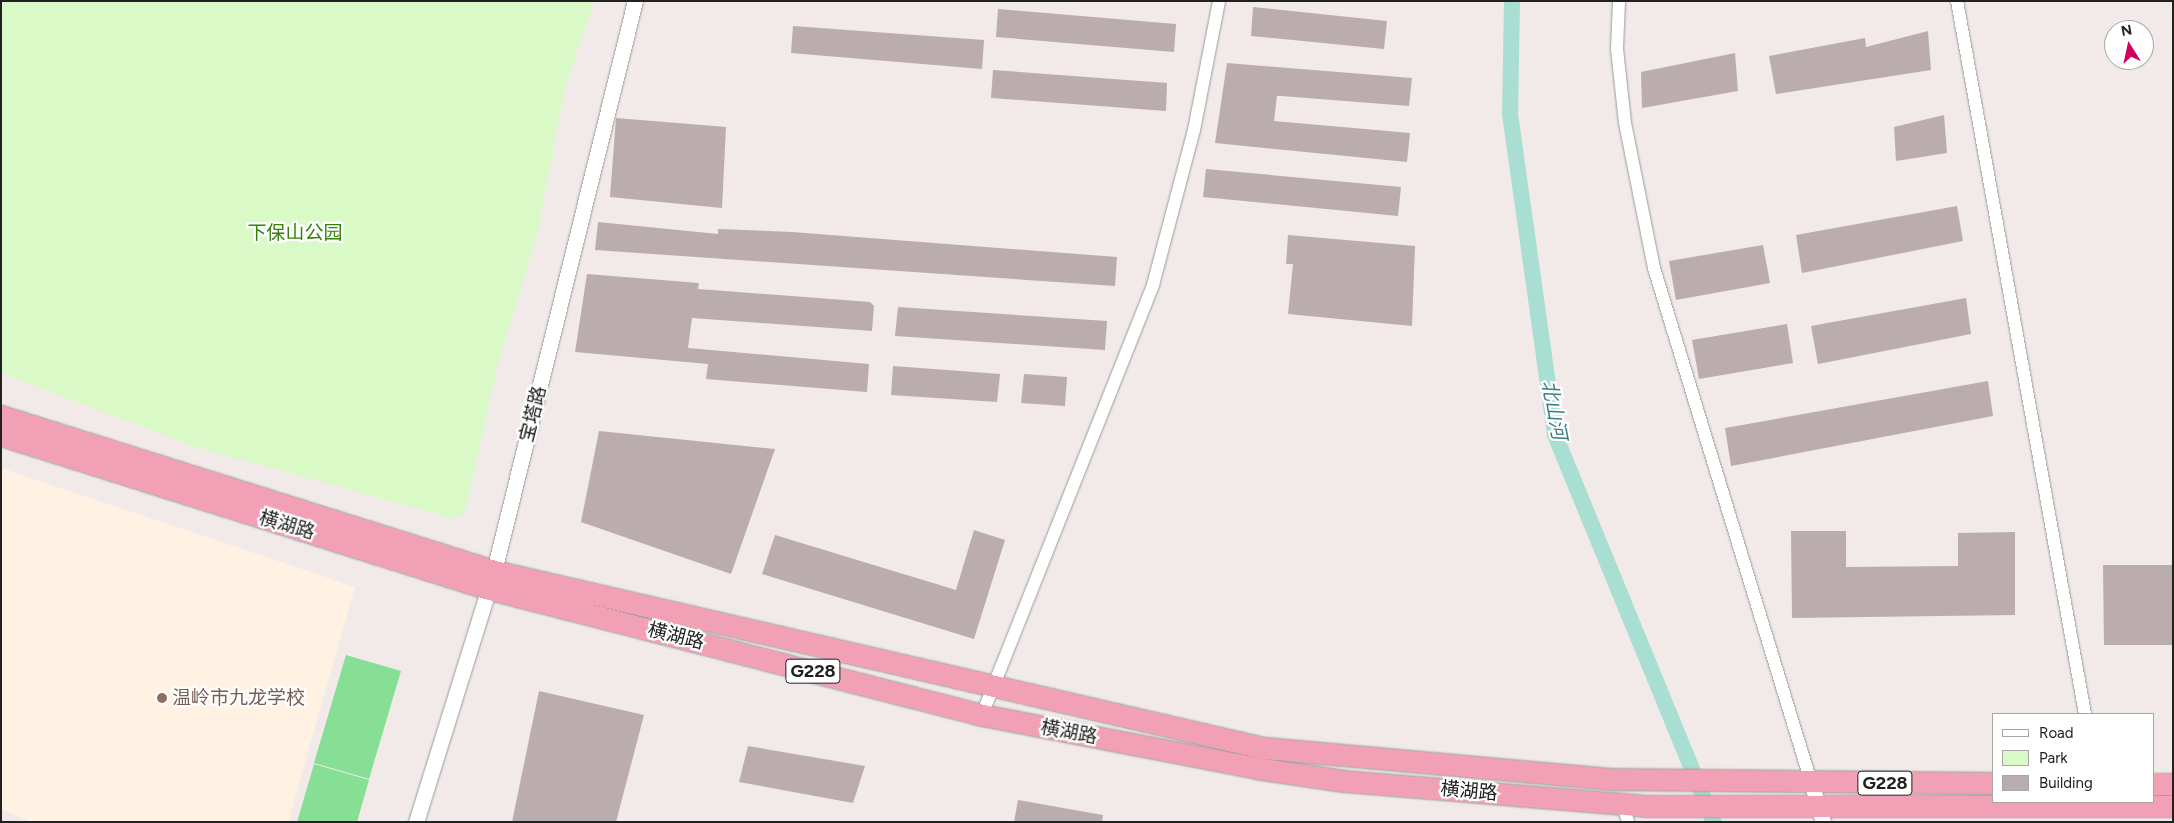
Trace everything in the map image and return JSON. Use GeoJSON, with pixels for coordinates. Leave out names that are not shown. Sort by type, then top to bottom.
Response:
{"type":"FeatureCollection","features":[{"type":"Feature","properties":{"kind":"highway","name":"横湖路"},"geometry":{"type":"LineString","coordinates":[[1,416],[490,579],[993,686],[1264,748],[1611,779],[1992,783]]}},
{"type":"Feature","properties":{"kind":"highway","name":"横湖路"},"geometry":{"type":"LineString","coordinates":[[1,435],[490,579],[982,715],[1344,781],[1625,813],[1645,806],[1777,807],[1822,814],[2173,806]]}},
{"type":"Feature","properties":{"kind":"highway"},"geometry":{"type":"LineString","coordinates":[[2154,784],[2173,784]]}},
{"type":"Feature","properties":{"kind":"street","name":"宝塔路"},"geometry":{"type":"LineString","coordinates":[[416,822],[490,579],[635,1]]}},
{"type":"Feature","properties":{"kind":"street"},"geometry":{"type":"LineString","coordinates":[[982,715],[1153,285],[1194,130],[1220,1]]}},
{"type":"Feature","properties":{"kind":"street"},"geometry":{"type":"LineString","coordinates":[[1619,1],[1617,49],[1625,124],[1654,268],[1822,814]]}},
{"type":"Feature","properties":{"kind":"street"},"geometry":{"type":"LineString","coordinates":[[1956,1],[2085,713]]}},
{"type":"Feature","properties":{"kind":"shaded area","name":"温岭市九龙学校"},"geometry":{"type":"Polygon","coordinates":[[[1,468],[355,587],[288,822],[32,822],[1,809],[1,468]]]}},
{"type":"Feature","properties":{"kind":"green space","name":"下保山公园"},"geometry":{"type":"Polygon","coordinates":[[[1,1],[594,1],[565,87],[537,234],[497,368],[465,512],[455,519],[196,447],[1,373],[1,1]]]}},
{"type":"Feature","properties":{"kind":"green space"},"geometry":{"type":"Polygon","coordinates":[[[346,655],[401,671],[369,779],[314,763],[346,655]]]}},
{"type":"Feature","properties":{"kind":"green space"},"geometry":{"type":"Polygon","coordinates":[[[314,764],[369,780],[357,822],[297,822],[314,764]]]}},
{"type":"Feature","properties":{"kind":"building"},"geometry":{"type":"Polygon","coordinates":[[[1253,7],[1387,21],[1384,49],[1251,36],[1253,7]]]}},
{"type":"Feature","properties":{"kind":"building"},"geometry":{"type":"Polygon","coordinates":[[[998,9],[1176,24],[1174,52],[996,37],[998,9]]]}},
{"type":"Feature","properties":{"kind":"building"},"geometry":{"type":"Polygon","coordinates":[[[793,26],[984,40],[982,69],[791,53],[793,26]]]}},
{"type":"Feature","properties":{"kind":"building"},"geometry":{"type":"Polygon","coordinates":[[[1928,31],[1931,70],[1776,94],[1769,56],[1865,38],[1866,47],[1928,31]]]}},
{"type":"Feature","properties":{"kind":"building"},"geometry":{"type":"Polygon","coordinates":[[[1735,53],[1738,91],[1642,108],[1641,72],[1735,53]]]}},
{"type":"Feature","properties":{"kind":"building"},"geometry":{"type":"Polygon","coordinates":[[[1227,63],[1412,78],[1409,106],[1277,96],[1274,121],[1410,133],[1407,162],[1215,143],[1227,63]]]}},
{"type":"Feature","properties":{"kind":"building"},"geometry":{"type":"Polygon","coordinates":[[[993,70],[1167,83],[1166,111],[991,98],[993,70]]]}},
{"type":"Feature","properties":{"kind":"building"},"geometry":{"type":"Polygon","coordinates":[[[1944,115],[1947,153],[1896,161],[1894,127],[1944,115]]]}},
{"type":"Feature","properties":{"kind":"building"},"geometry":{"type":"Polygon","coordinates":[[[616,118],[726,127],[722,208],[610,197],[616,118]]]}},
{"type":"Feature","properties":{"kind":"building"},"geometry":{"type":"Polygon","coordinates":[[[1206,169],[1401,187],[1398,216],[1203,197],[1206,169]]]}},
{"type":"Feature","properties":{"kind":"building"},"geometry":{"type":"Polygon","coordinates":[[[1957,206],[1963,241],[1802,273],[1796,235],[1957,206]]]}},
{"type":"Feature","properties":{"kind":"building"},"geometry":{"type":"Polygon","coordinates":[[[598,222],[718,234],[718,229],[792,232],[1117,257],[1115,286],[595,250],[598,222]]]}},
{"type":"Feature","properties":{"kind":"building"},"geometry":{"type":"Polygon","coordinates":[[[1288,235],[1415,246],[1412,326],[1288,314],[1293,264],[1286,264],[1288,235]]]}},
{"type":"Feature","properties":{"kind":"building"},"geometry":{"type":"Polygon","coordinates":[[[1763,245],[1770,283],[1676,300],[1669,261],[1763,245]]]}},
{"type":"Feature","properties":{"kind":"building"},"geometry":{"type":"Polygon","coordinates":[[[587,274],[699,283],[698,289],[870,302],[874,306],[872,331],[692,318],[688,348],[869,364],[867,392],[706,379],[708,364],[575,352],[587,274]]]}},
{"type":"Feature","properties":{"kind":"building"},"geometry":{"type":"Polygon","coordinates":[[[1966,298],[1971,334],[1818,364],[1811,326],[1966,298]]]}},
{"type":"Feature","properties":{"kind":"building"},"geometry":{"type":"Polygon","coordinates":[[[898,307],[1107,321],[1105,350],[895,336],[898,307]]]}},
{"type":"Feature","properties":{"kind":"building"},"geometry":{"type":"Polygon","coordinates":[[[1787,324],[1793,363],[1699,379],[1692,340],[1787,324]]]}},
{"type":"Feature","properties":{"kind":"building"},"geometry":{"type":"Polygon","coordinates":[[[893,366],[1000,374],[997,402],[891,395],[893,366]]]}},
{"type":"Feature","properties":{"kind":"building"},"geometry":{"type":"Polygon","coordinates":[[[1024,374],[1067,377],[1065,406],[1021,403],[1024,374]]]}},
{"type":"Feature","properties":{"kind":"building"},"geometry":{"type":"Polygon","coordinates":[[[1988,381],[1993,416],[1731,466],[1725,428],[1988,381]]]}},
{"type":"Feature","properties":{"kind":"building"},"geometry":{"type":"Polygon","coordinates":[[[599,431],[775,449],[731,574],[581,522],[599,431]]]}},
{"type":"Feature","properties":{"kind":"building"},"geometry":{"type":"Polygon","coordinates":[[[974,530],[1005,540],[974,639],[762,574],[775,535],[956,590],[974,530]]]}},
{"type":"Feature","properties":{"kind":"building"},"geometry":{"type":"Polygon","coordinates":[[[1791,531],[1846,531],[1846,567],[1958,566],[1958,533],[2015,532],[2015,615],[1792,618],[1791,531]]]}},
{"type":"Feature","properties":{"kind":"building"},"geometry":{"type":"Polygon","coordinates":[[[2103,565],[2173,565],[2173,645],[2104,645],[2103,565]]]}},
{"type":"Feature","properties":{"kind":"building"},"geometry":{"type":"Polygon","coordinates":[[[539,691],[644,715],[616,822],[512,822],[539,691]]]}},
{"type":"Feature","properties":{"kind":"building"},"geometry":{"type":"Polygon","coordinates":[[[748,746],[865,766],[853,803],[739,782],[748,746]]]}},
{"type":"Feature","properties":{"kind":"building"},"geometry":{"type":"Polygon","coordinates":[[[1018,800],[1103,815],[1102,822],[1014,822],[1018,800]]]}},
{"type":"Feature","properties":{"kind":"waterway","name":"北山河"},"geometry":{"type":"LineString","coordinates":[[1512,1],[1510,114],[1555,435],[1714,822]]}},
{"type":"Feature","properties":{"kind":"place","name":"温岭市九龙学校"},"geometry":{"type":"Point","coordinates":[162,698]}}]}
